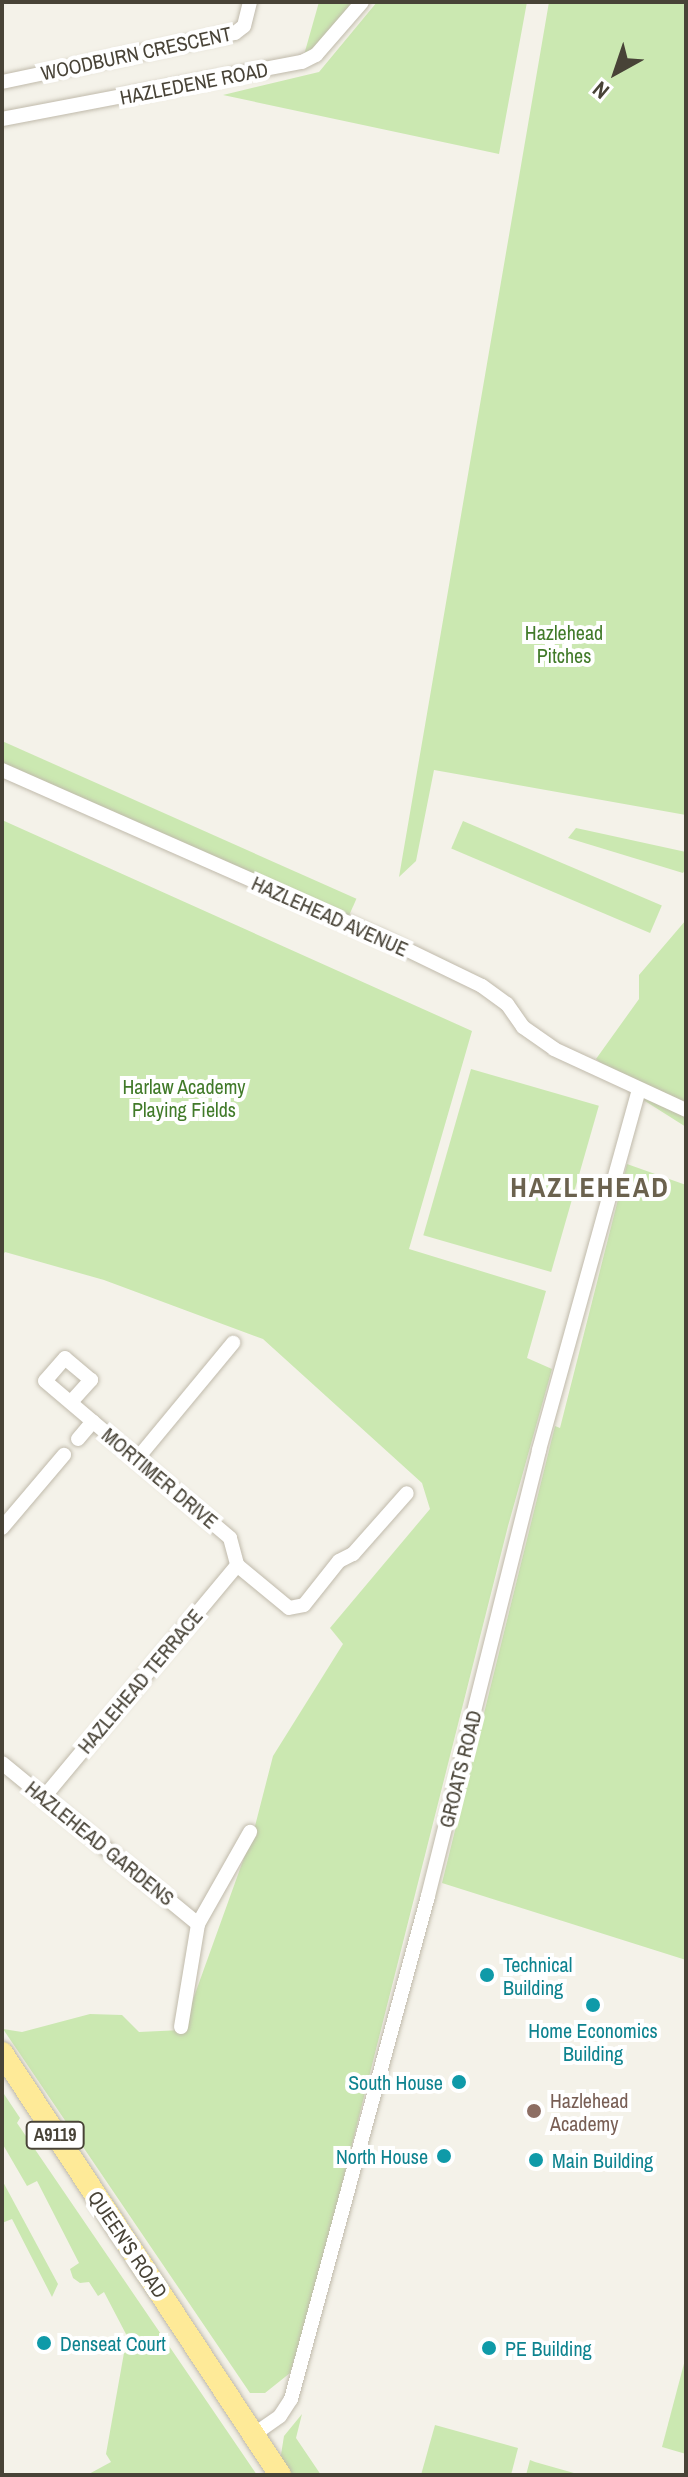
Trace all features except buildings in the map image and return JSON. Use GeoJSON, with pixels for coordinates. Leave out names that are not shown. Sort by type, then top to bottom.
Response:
{"type":"FeatureCollection","features":[{"type":"Feature","properties":{"kind":"main road","name":"QUEEN'S ROAD"},"geometry":{"type":"LineString","coordinates":[[2,2053],[256,2433]]}},
{"type":"Feature","properties":{"kind":"main road","name":"A9119"},"geometry":{"type":"LineString","coordinates":[[256,2433],[280,2475]]}},
{"type":"Feature","properties":{"kind":"street","name":"WOODBURN CRESCENT"},"geometry":{"type":"LineString","coordinates":[[2,82],[235,33],[244,26],[250,2]]}},
{"type":"Feature","properties":{"kind":"street","name":"HAZLEDENE ROAD"},"geometry":{"type":"LineString","coordinates":[[2,119],[302,62],[316,55],[362,2]]}},
{"type":"Feature","properties":{"kind":"street","name":"HAZLEHEAD AVENUE"},"geometry":{"type":"LineString","coordinates":[[2,770],[379,936],[482,986],[507,1004],[523,1027],[554,1049],[686,1110]]}},
{"type":"Feature","properties":{"kind":"street","name":"GROATS ROAD"},"geometry":{"type":"LineString","coordinates":[[256,2433],[280,2416],[291,2399],[428,1896],[539,1450],[639,1090]]}},
{"type":"Feature","properties":{"kind":"street"},"geometry":{"type":"LineString","coordinates":[[137,1459],[233,1343]]}},
{"type":"Feature","properties":{"kind":"street","name":"MORTIMER DRIVE"},"geometry":{"type":"LineString","coordinates":[[71,1402],[230,1538],[237,1565],[289,1608],[304,1605],[339,1561],[353,1554],[407,1493]]}},
{"type":"Feature","properties":{"kind":"street"},"geometry":{"type":"LineString","coordinates":[[78,1439],[93,1421]]}},
{"type":"Feature","properties":{"kind":"street"},"geometry":{"type":"LineString","coordinates":[[2,1528],[64,1455]]}},
{"type":"Feature","properties":{"kind":"street","name":"HAZLEHEAD TERRACE"},"geometry":{"type":"LineString","coordinates":[[44,1797],[237,1565]]}},
{"type":"Feature","properties":{"kind":"street","name":"HAZLEHEAD GARDENS"},"geometry":{"type":"LineString","coordinates":[[2,1763],[198,1924]]}},
{"type":"Feature","properties":{"kind":"street"},"geometry":{"type":"LineString","coordinates":[[181,2027],[198,1924],[250,1832]]}},
{"type":"Feature","properties":{"kind":"green space"},"geometry":{"type":"Polygon","coordinates":[[[319,2],[362,2],[302,62],[319,2]]]}},
{"type":"Feature","properties":{"kind":"green space"},"geometry":{"type":"Polygon","coordinates":[[[377,2],[527,2],[499,154],[223,95],[319,72],[377,2]]]}},
{"type":"Feature","properties":{"kind":"green space","name":"Hazlehead Pitches"},"geometry":{"type":"Polygon","coordinates":[[[549,2],[686,2],[686,815],[434,770],[416,861],[399,877],[549,2]]]}},
{"type":"Feature","properties":{"kind":"green space"},"geometry":{"type":"Polygon","coordinates":[[[2,741],[356,899],[347,920],[2,766],[2,741]]]}},
{"type":"Feature","properties":{"kind":"green space","name":"Harlaw Academy Playing Fields"},"geometry":{"type":"Polygon","coordinates":[[[2,820],[472,1031],[409,1249],[546,1291],[527,1358],[552,1369],[508,1526],[311,2307],[290,2373],[265,2393],[250,2393],[3,2029],[22,2032],[90,2014],[122,2015],[139,2032],[182,2030],[254,1830],[273,1756],[343,1644],[330,1628],[430,1509],[422,1483],[263,1339],[104,1280],[5,1252],[2,1256],[2,820]]]}},
{"type":"Feature","properties":{"kind":"green space"},"geometry":{"type":"Polygon","coordinates":[[[463,821],[662,905],[650,933],[451,849],[463,821]]]}},
{"type":"Feature","properties":{"kind":"green space"},"geometry":{"type":"Polygon","coordinates":[[[576,828],[686,852],[686,868],[683,873],[568,838],[576,828]]]}},
{"type":"Feature","properties":{"kind":"green space"},"geometry":{"type":"Polygon","coordinates":[[[686,920],[686,1127],[645,1101],[596,1059],[639,999],[639,975],[686,920]]]}},
{"type":"Feature","properties":{"kind":"green space"},"geometry":{"type":"Polygon","coordinates":[[[471,1069],[599,1106],[551,1272],[423,1235],[471,1069]]]}},
{"type":"Feature","properties":{"kind":"green space"},"geometry":{"type":"Polygon","coordinates":[[[627,1164],[686,1185],[686,1960],[442,1883],[555,1426],[560,1428],[627,1164]]]}},
{"type":"Feature","properties":{"kind":"green space"},"geometry":{"type":"Polygon","coordinates":[[[2,2091],[20,2118],[17,2123],[257,2475],[87,2475],[111,2462],[106,2454],[127,2336],[104,2292],[98,2296],[89,2282],[80,2283],[73,2278],[70,2269],[79,2263],[37,2181],[27,2186],[2,2143],[2,2091]]]}},
{"type":"Feature","properties":{"kind":"green space"},"geometry":{"type":"Polygon","coordinates":[[[2,2180],[58,2284],[52,2297],[12,2219],[2,2223],[2,2180]]]}},
{"type":"Feature","properties":{"kind":"green space"},"geometry":{"type":"Polygon","coordinates":[[[686,2356],[686,2454],[662,2447],[686,2356]]]}},
{"type":"Feature","properties":{"kind":"green space"},"geometry":{"type":"Polygon","coordinates":[[[302,2414],[296,2438],[321,2475],[290,2475],[280,2461],[284,2436],[302,2414]]]}},
{"type":"Feature","properties":{"kind":"green space"},"geometry":{"type":"Polygon","coordinates":[[[435,2425],[518,2448],[511,2475],[421,2475],[435,2425]]]}},
{"type":"Feature","properties":{"kind":"green space"},"geometry":{"type":"Polygon","coordinates":[[[530,2460],[535,2462],[581,2475],[526,2475],[530,2460]]]}},
{"type":"Feature","properties":{"kind":"place","name":"Technical Building"},"geometry":{"type":"Point","coordinates":[487,1975]}},
{"type":"Feature","properties":{"kind":"place","name":"Home Economics Building"},"geometry":{"type":"Point","coordinates":[593,2005]}},
{"type":"Feature","properties":{"kind":"place","name":"South House"},"geometry":{"type":"Point","coordinates":[459,2082]}},
{"type":"Feature","properties":{"kind":"place","name":"Hazlehead Academy"},"geometry":{"type":"Point","coordinates":[534,2111]}},
{"type":"Feature","properties":{"kind":"place","name":"North House"},"geometry":{"type":"Point","coordinates":[444,2156]}},
{"type":"Feature","properties":{"kind":"place","name":"Main Building"},"geometry":{"type":"Point","coordinates":[536,2160]}},
{"type":"Feature","properties":{"kind":"place","name":"Denseat Court"},"geometry":{"type":"Point","coordinates":[44,2343]}},
{"type":"Feature","properties":{"kind":"place","name":"PE Building"},"geometry":{"type":"Point","coordinates":[489,2348]}},
{"type":"Feature","properties":{"kind":"district","name":"HAZLEHEAD"},"geometry":{"type":"Point","coordinates":[590,1187]}}]}
